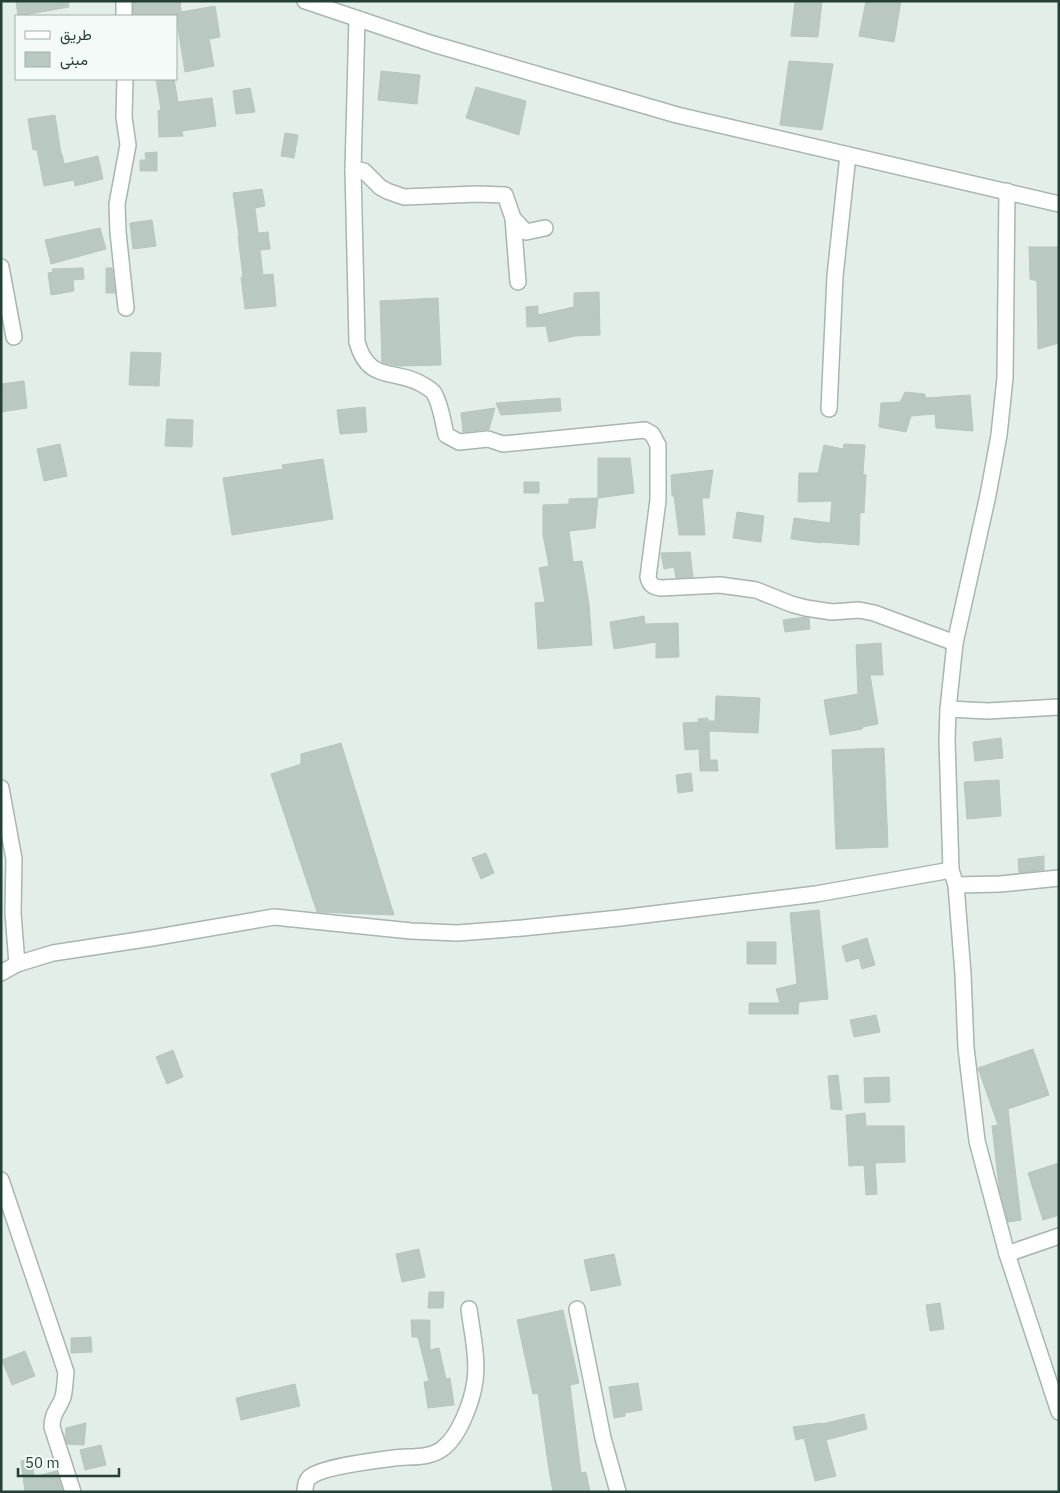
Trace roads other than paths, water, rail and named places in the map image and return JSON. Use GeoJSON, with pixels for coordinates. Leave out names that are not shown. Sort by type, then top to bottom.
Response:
{"type":"FeatureCollection","features":[{"type":"Feature","properties":{"kind":"street"},"geometry":{"type":"LineString","coordinates":[[124,1],[124,15]]}},
{"type":"Feature","properties":{"kind":"street"},"geometry":{"type":"LineString","coordinates":[[305,1],[433,44],[677,115],[1059,204]]}},
{"type":"Feature","properties":{"kind":"street"},"geometry":{"type":"LineString","coordinates":[[357,19],[352,169],[357,342],[360,353],[368,365],[378,372],[410,379],[422,384],[433,392],[438,403],[446,435],[459,442],[488,439],[503,444],[645,430],[652,434],[658,445],[658,500],[648,577],[649,582],[654,587],[720,585],[756,590],[806,608],[832,612],[859,610],[874,613],[955,643]]}},
{"type":"Feature","properties":{"kind":"street"},"geometry":{"type":"LineString","coordinates":[[125,80],[124,117],[128,145],[118,204],[118,232],[126,308]]}},
{"type":"Feature","properties":{"kind":"street"},"geometry":{"type":"LineString","coordinates":[[829,409],[835,276],[848,155]]}},
{"type":"Feature","properties":{"kind":"street"},"geometry":{"type":"LineString","coordinates":[[352,169],[364,170],[387,191],[404,197],[477,194],[505,195],[513,218],[518,282]]}},
{"type":"Feature","properties":{"kind":"street"},"geometry":{"type":"LineString","coordinates":[[1007,192],[1005,378],[999,434],[988,495],[955,643],[948,709],[947,740],[951,870],[956,885],[963,974],[966,1048],[977,1141],[1008,1254],[1059,1412]]}},
{"type":"Feature","properties":{"kind":"street"},"geometry":{"type":"LineString","coordinates":[[513,218],[526,232],[545,228]]}},
{"type":"Feature","properties":{"kind":"street"},"geometry":{"type":"LineString","coordinates":[[1,267],[14,337]]}},
{"type":"Feature","properties":{"kind":"street"},"geometry":{"type":"LineString","coordinates":[[948,709],[988,711],[1059,707]]}},
{"type":"Feature","properties":{"kind":"street"},"geometry":{"type":"LineString","coordinates":[[1,788],[14,859],[13,913],[17,964]]}},
{"type":"Feature","properties":{"kind":"street"},"geometry":{"type":"LineString","coordinates":[[1,973],[17,964],[53,953],[152,938],[274,916],[411,931],[457,933],[610,919],[816,894],[951,870]]}},
{"type":"Feature","properties":{"kind":"street"},"geometry":{"type":"LineString","coordinates":[[956,885],[1000,884],[1059,878]]}},
{"type":"Feature","properties":{"kind":"street"},"geometry":{"type":"LineString","coordinates":[[1,1180],[66,1372],[63,1399],[52,1418],[52,1427],[72,1492]]}},
{"type":"Feature","properties":{"kind":"street"},"geometry":{"type":"LineString","coordinates":[[1008,1254],[1059,1236]]}},
{"type":"Feature","properties":{"kind":"street"},"geometry":{"type":"LineString","coordinates":[[305,1492],[309,1478],[316,1473],[394,1458],[425,1456],[444,1448],[461,1423],[471,1400],[475,1380],[474,1350],[469,1309]]}},
{"type":"Feature","properties":{"kind":"street"},"geometry":{"type":"LineString","coordinates":[[577,1310],[603,1438],[618,1492]]}}]}
